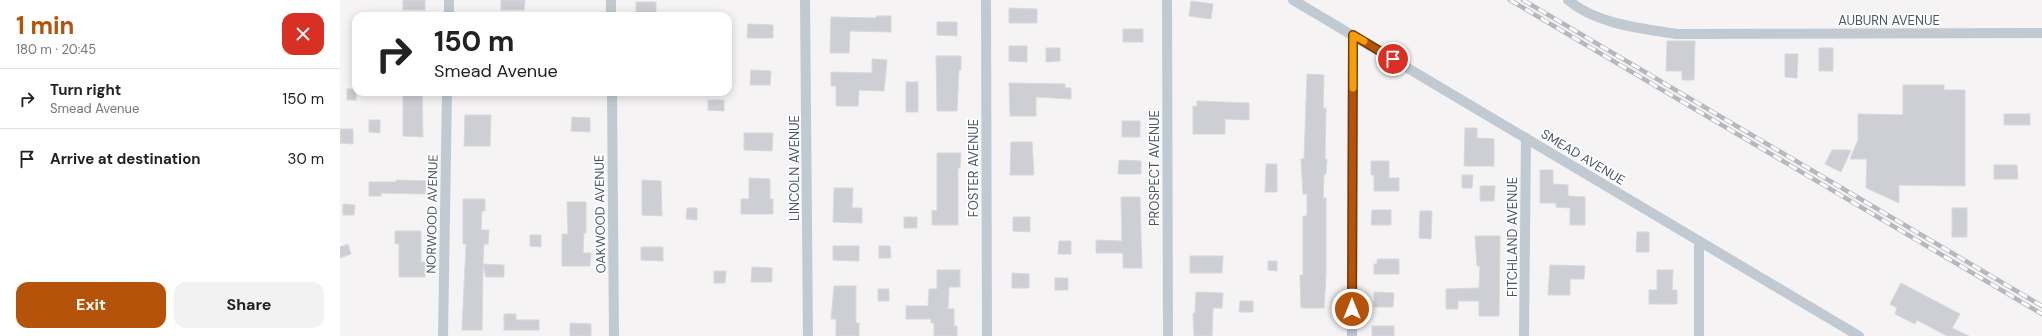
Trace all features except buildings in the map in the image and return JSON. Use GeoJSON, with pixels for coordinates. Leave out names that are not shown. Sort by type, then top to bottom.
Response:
{"type":"FeatureCollection","features":[{"type":"Feature","properties":{"kind":"street"},"geometry":{"type":"LineString","coordinates":[[449,0],[449,12]]}},
{"type":"Feature","properties":{"kind":"street"},"geometry":{"type":"LineString","coordinates":[[611,0],[611,12]]}},
{"type":"Feature","properties":{"kind":"street","name":"LINCOLN AVENUE"},"geometry":{"type":"LineString","coordinates":[[805,0],[808,336]]}},
{"type":"Feature","properties":{"kind":"street","name":"FOSTER AVENUE"},"geometry":{"type":"LineString","coordinates":[[986,0],[987,336]]}},
{"type":"Feature","properties":{"kind":"street","name":"PROSPECT AVENUE"},"geometry":{"type":"LineString","coordinates":[[1167,0],[1168,336]]}},
{"type":"Feature","properties":{"kind":"street","name":"SMEAD AVENUE"},"geometry":{"type":"LineString","coordinates":[[1294,0],[1859,336]]}},
{"type":"Feature","properties":{"kind":"street","name":"AUBURN AVENUE"},"geometry":{"type":"LineString","coordinates":[[1568,0],[1585,11],[1636,27],[1676,34],[2042,33]]}},
{"type":"Feature","properties":{"kind":"street"},"geometry":{"type":"LineString","coordinates":[[1352,336],[1353,35]]}},
{"type":"Feature","properties":{"kind":"street","name":"NORWOOD AVENUE"},"geometry":{"type":"LineString","coordinates":[[443,336],[447,96]]}},
{"type":"Feature","properties":{"kind":"street","name":"OAKWOOD AVENUE"},"geometry":{"type":"LineString","coordinates":[[612,96],[614,336]]}},
{"type":"Feature","properties":{"kind":"street","name":"FITCHLAND AVENUE"},"geometry":{"type":"LineString","coordinates":[[1524,336],[1526,138]]}},
{"type":"Feature","properties":{"kind":"street"},"geometry":{"type":"LineString","coordinates":[[1699,241],[1699,336]]}},
{"type":"Feature","properties":{"kind":"railway"},"geometry":{"type":"LineString","coordinates":[[1510,0],[2042,314]]}},
{"type":"Feature","properties":{"kind":"railway"},"geometry":{"type":"LineString","coordinates":[[1523,0],[2042,306]]}},
{"type":"Feature","properties":{"kind":"slow traffic"},"geometry":{"type":"LineString","coordinates":[[1353,88],[1353,35],[1364,41]]}},
{"type":"Feature","properties":{"kind":"route"},"geometry":{"type":"LineString","coordinates":[[1352,309],[1353,35],[1393,59]]}}]}
